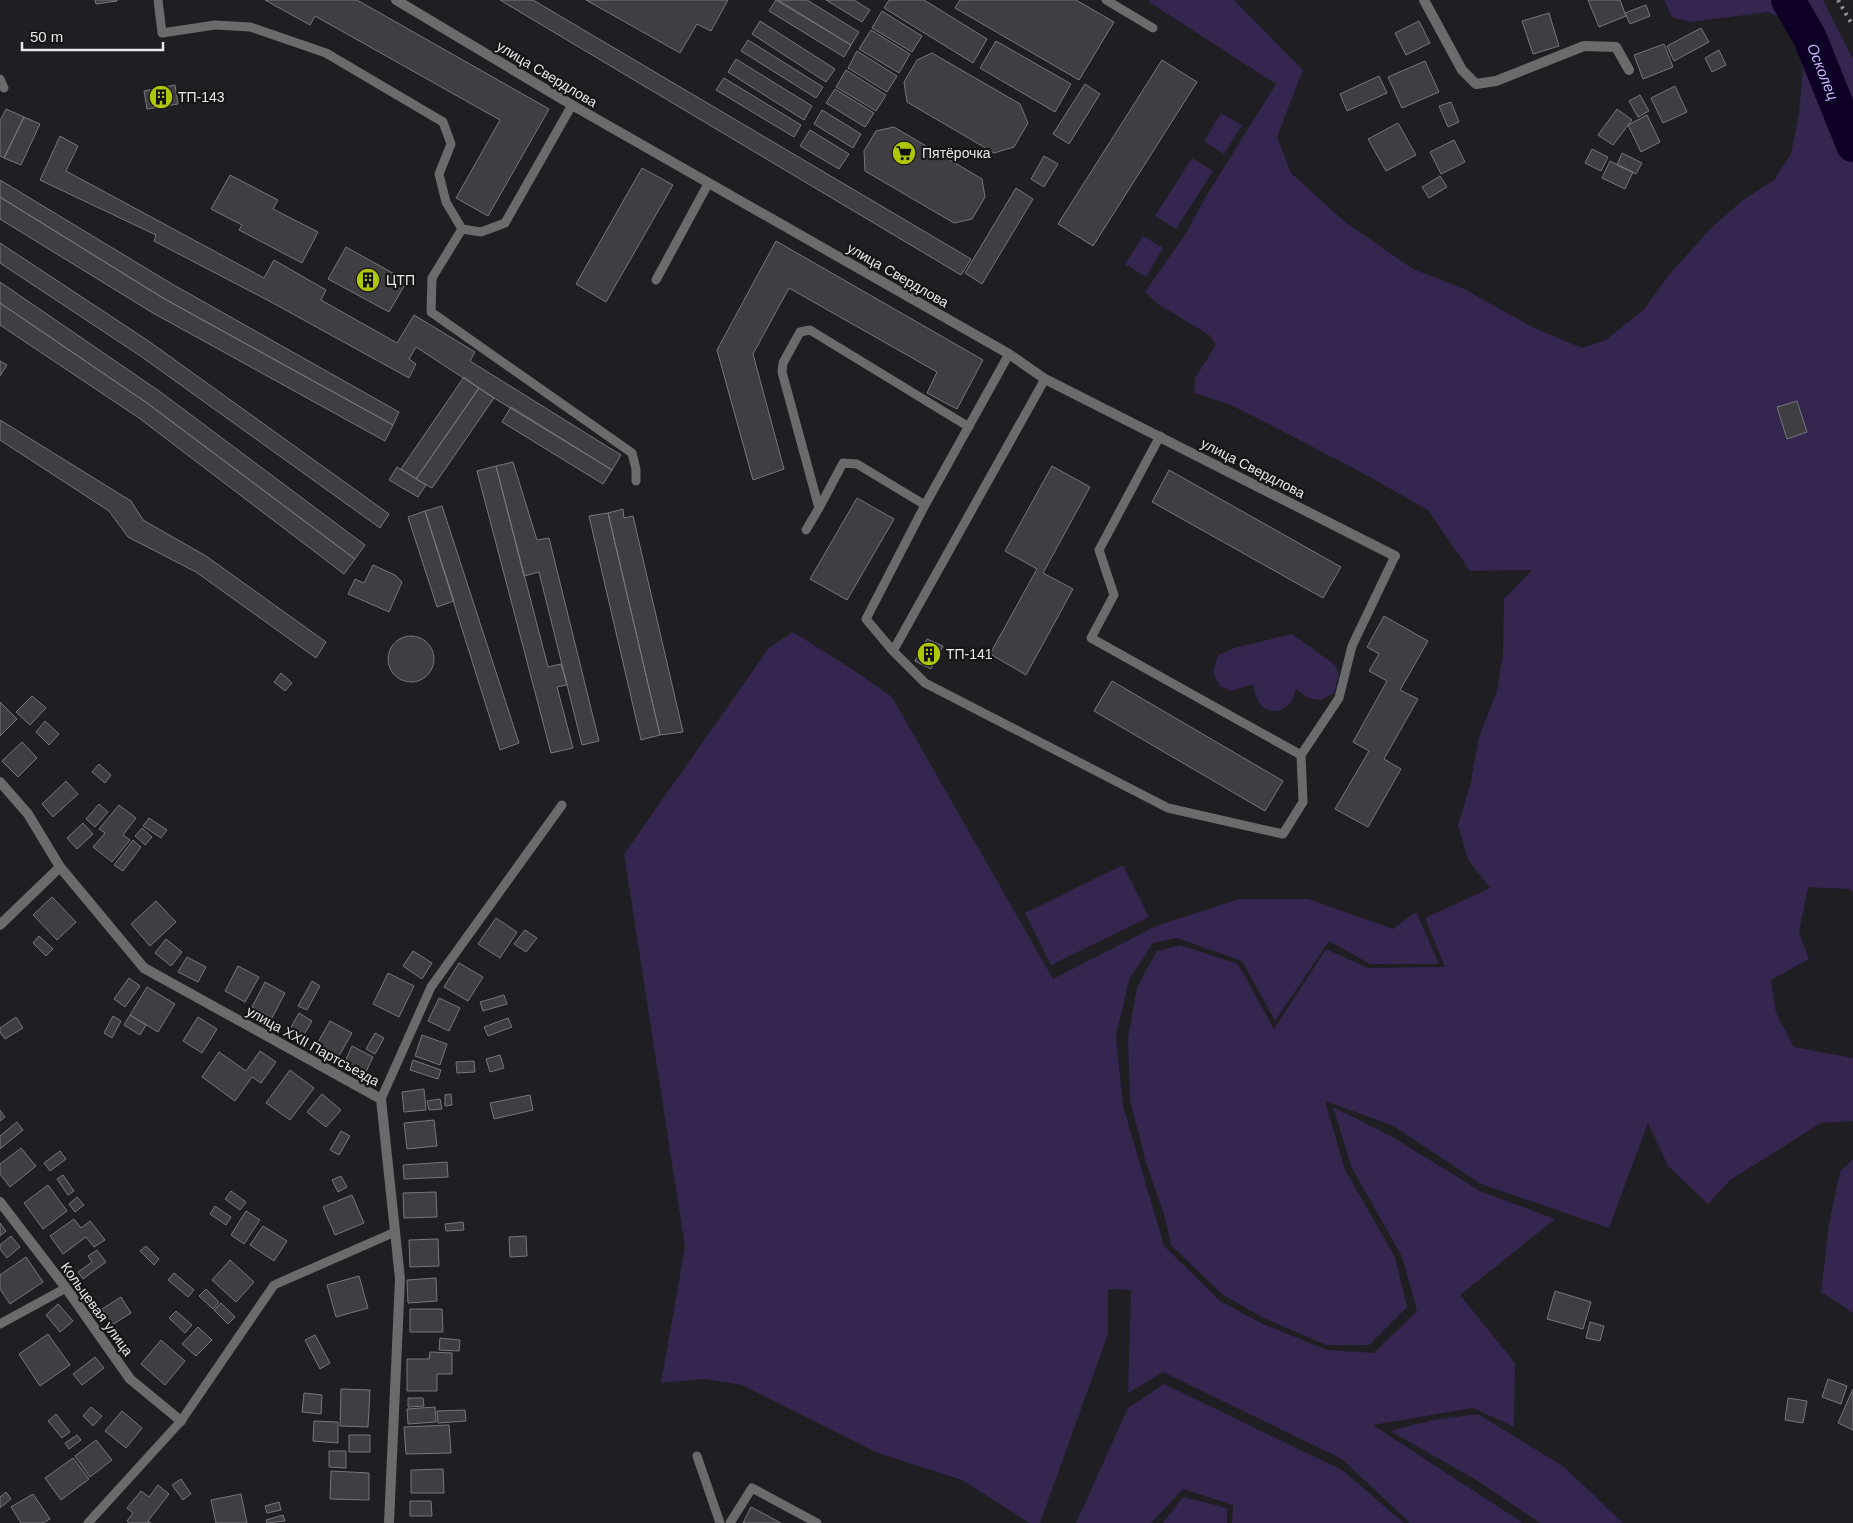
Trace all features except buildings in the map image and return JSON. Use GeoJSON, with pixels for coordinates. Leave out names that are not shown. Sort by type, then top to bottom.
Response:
{"type":"FeatureCollection","features":[{"type":"Feature","properties":{"kind":"street","name":"улица Свердлова"},"geometry":{"type":"LineString","coordinates":[[396,0],[708,184],[1009,354],[1045,379],[1396,556]]}},
{"type":"Feature","properties":{"kind":"street"},"geometry":{"type":"LineString","coordinates":[[1424,0],[1462,70],[1476,84],[1496,81],[1584,46],[1616,47],[1629,70]]}},
{"type":"Feature","properties":{"kind":"street","name":"улица XXII Партсъезда"},"geometry":{"type":"LineString","coordinates":[[0,782],[28,814],[60,867],[144,968],[381,1099],[400,1279],[389,1523]]}},
{"type":"Feature","properties":{"kind":"street"},"geometry":{"type":"LineString","coordinates":[[0,925],[60,867]]}},
{"type":"Feature","properties":{"kind":"street","name":"Кольцевая улица"},"geometry":{"type":"LineString","coordinates":[[0,1202],[66,1288],[130,1379],[181,1421]]}},
{"type":"Feature","properties":{"kind":"lane"},"geometry":{"type":"LineString","coordinates":[[158,0],[162,33],[215,25],[250,26],[326,53],[443,122],[451,144],[439,174],[446,202],[462,229],[480,232],[505,223],[572,105]]}},
{"type":"Feature","properties":{"kind":"lane"},"geometry":{"type":"LineString","coordinates":[[1106,0],[1153,28]]}},
{"type":"Feature","properties":{"kind":"lane"},"geometry":{"type":"LineString","coordinates":[[0,80],[4,88]]}},
{"type":"Feature","properties":{"kind":"lane"},"geometry":{"type":"LineString","coordinates":[[656,280],[708,184]]}},
{"type":"Feature","properties":{"kind":"lane"},"geometry":{"type":"LineString","coordinates":[[462,229],[432,278],[431,312],[632,453],[636,469],[636,481]]}},
{"type":"Feature","properties":{"kind":"lane"},"geometry":{"type":"LineString","coordinates":[[819,508],[782,372],[783,363],[800,332],[810,330],[969,427]]}},
{"type":"Feature","properties":{"kind":"lane"},"geometry":{"type":"LineString","coordinates":[[1009,354],[925,505],[866,618],[893,651],[925,683],[1168,808],[1283,834],[1303,802],[1301,754],[1339,698],[1352,646],[1396,556]]}},
{"type":"Feature","properties":{"kind":"lane"},"geometry":{"type":"LineString","coordinates":[[893,651],[1045,379]]}},
{"type":"Feature","properties":{"kind":"lane"},"geometry":{"type":"LineString","coordinates":[[1160,436],[1099,550],[1114,595],[1091,638],[1301,754]]}},
{"type":"Feature","properties":{"kind":"lane"},"geometry":{"type":"LineString","coordinates":[[806,530],[843,463],[857,464],[925,505]]}},
{"type":"Feature","properties":{"kind":"lane"},"geometry":{"type":"LineString","coordinates":[[381,1099],[431,987],[562,805]]}},
{"type":"Feature","properties":{"kind":"lane"},"geometry":{"type":"LineString","coordinates":[[88,1523],[181,1421],[274,1284],[395,1232]]}},
{"type":"Feature","properties":{"kind":"lane"},"geometry":{"type":"LineString","coordinates":[[0,1324],[66,1288]]}},
{"type":"Feature","properties":{"kind":"lane"},"geometry":{"type":"LineString","coordinates":[[697,1456],[720,1523]]}},
{"type":"Feature","properties":{"kind":"lane"},"geometry":{"type":"LineString","coordinates":[[730,1523],[752,1488],[817,1523]]}},
{"type":"Feature","properties":{"kind":"shaded area"},"geometry":{"type":"Polygon","coordinates":[[[1150,0],[1234,0],[1303,70],[1277,137],[1291,173],[1345,222],[1413,269],[1462,288],[1536,329],[1582,348],[1606,340],[1644,309],[1669,275],[1712,227],[1743,200],[1774,180],[1791,154],[1799,113],[1803,67],[1792,23],[1768,12],[1690,22],[1672,17],[1664,0],[1823,0],[1853,59],[1853,892],[1850,889],[1808,887],[1799,933],[1809,959],[1771,980],[1776,1013],[1794,1047],[1853,1058],[1853,1121],[1821,1123],[1730,1180],[1708,1204],[1668,1166],[1648,1123],[1609,1228],[1481,1184],[1394,1126],[1325,1101],[1345,1170],[1395,1257],[1407,1307],[1369,1345],[1326,1345],[1266,1319],[1223,1295],[1171,1245],[1164,1214],[1146,1163],[1130,1100],[1128,1038],[1137,987],[1157,951],[1180,945],[1238,964],[1274,1029],[1326,949],[1368,968],[1445,967],[1425,918],[1490,888],[1468,860],[1458,825],[1470,786],[1479,737],[1497,691],[1503,654],[1504,599],[1532,570],[1470,571],[1428,510],[1368,476],[1229,404],[1194,393],[1195,378],[1216,345],[1209,335],[1158,304],[1145,292],[1186,233],[1205,198],[1276,84],[1149,2],[1150,0]]]}},
{"type":"Feature","properties":{"kind":"shaded area"},"geometry":{"type":"Polygon","coordinates":[[[1221,113],[1242,125],[1224,154],[1204,141],[1221,113]]]}},
{"type":"Feature","properties":{"kind":"shaded area"},"geometry":{"type":"Polygon","coordinates":[[[1192,158],[1213,171],[1176,229],[1155,216],[1192,158]]]}},
{"type":"Feature","properties":{"kind":"shaded area"},"geometry":{"type":"Polygon","coordinates":[[[1143,236],[1163,248],[1146,277],[1125,264],[1143,236]]]}},
{"type":"Feature","properties":{"kind":"shaded area"},"geometry":{"type":"Polygon","coordinates":[[[793,632],[892,697],[1053,979],[1156,926],[1239,899],[1308,899],[1393,929],[1416,912],[1439,964],[1370,964],[1329,941],[1275,1021],[1242,961],[1177,938],[1153,943],[1129,980],[1116,1036],[1123,1106],[1164,1246],[1220,1301],[1263,1324],[1327,1350],[1374,1353],[1417,1311],[1402,1257],[1351,1166],[1333,1107],[1391,1136],[1480,1191],[1555,1219],[1460,1295],[1515,1363],[1514,1427],[1473,1408],[1373,1425],[1523,1523],[1410,1523],[1342,1459],[1163,1372],[1128,1393],[1131,1290],[1108,1289],[1108,1334],[1040,1523],[1030,1523],[962,1480],[878,1453],[742,1385],[704,1379],[661,1383],[685,1247],[624,854],[769,648],[793,632]]]}},
{"type":"Feature","properties":{"kind":"shaded area"},"geometry":{"type":"Polygon","coordinates":[[[1292,634],[1335,665],[1339,674],[1334,693],[1320,700],[1308,698],[1296,689],[1292,699],[1285,708],[1272,711],[1267,710],[1260,704],[1253,684],[1231,691],[1220,686],[1213,672],[1218,655],[1237,647],[1292,634]]]}},
{"type":"Feature","properties":{"kind":"shaded area"},"geometry":{"type":"Polygon","coordinates":[[[1123,865],[1149,917],[1051,965],[1025,913],[1123,865]]]}},
{"type":"Feature","properties":{"kind":"shaded area"},"geometry":{"type":"Polygon","coordinates":[[[1853,1159],[1853,1313],[1821,1292],[1829,1224],[1840,1172],[1853,1159]]]}},
{"type":"Feature","properties":{"kind":"shaded area"},"geometry":{"type":"Polygon","coordinates":[[[1164,1384],[1342,1470],[1404,1523],[1232,1523],[1233,1505],[1183,1489],[1151,1523],[1076,1523],[1128,1408],[1164,1384]]]}},
{"type":"Feature","properties":{"kind":"shaded area"},"geometry":{"type":"Polygon","coordinates":[[[1478,1414],[1564,1467],[1623,1523],[1540,1523],[1478,1481],[1390,1431],[1432,1420],[1478,1414]]]}},
{"type":"Feature","properties":{"kind":"shaded area"},"geometry":{"type":"Polygon","coordinates":[[[1183,1497],[1227,1508],[1227,1523],[1163,1523],[1183,1497]]]}},
{"type":"Feature","properties":{"kind":"waterway","name":"Осколец"},"geometry":{"type":"LineString","coordinates":[[1788,0],[1810,38],[1853,145]]}},
{"type":"Feature","properties":{"kind":"railway"},"geometry":{"type":"LineString","coordinates":[[1838,0],[1853,26]]}},
{"type":"Feature","properties":{"kind":"place","name":"ТП-143"},"geometry":{"type":"Point","coordinates":[161,97]}},
{"type":"Feature","properties":{"kind":"place","name":"Пятёрочка"},"geometry":{"type":"Point","coordinates":[904,153]}},
{"type":"Feature","properties":{"kind":"place","name":"ЦТП"},"geometry":{"type":"Point","coordinates":[368,280]}},
{"type":"Feature","properties":{"kind":"place","name":"ТП-141"},"geometry":{"type":"Point","coordinates":[929,654]}}]}
